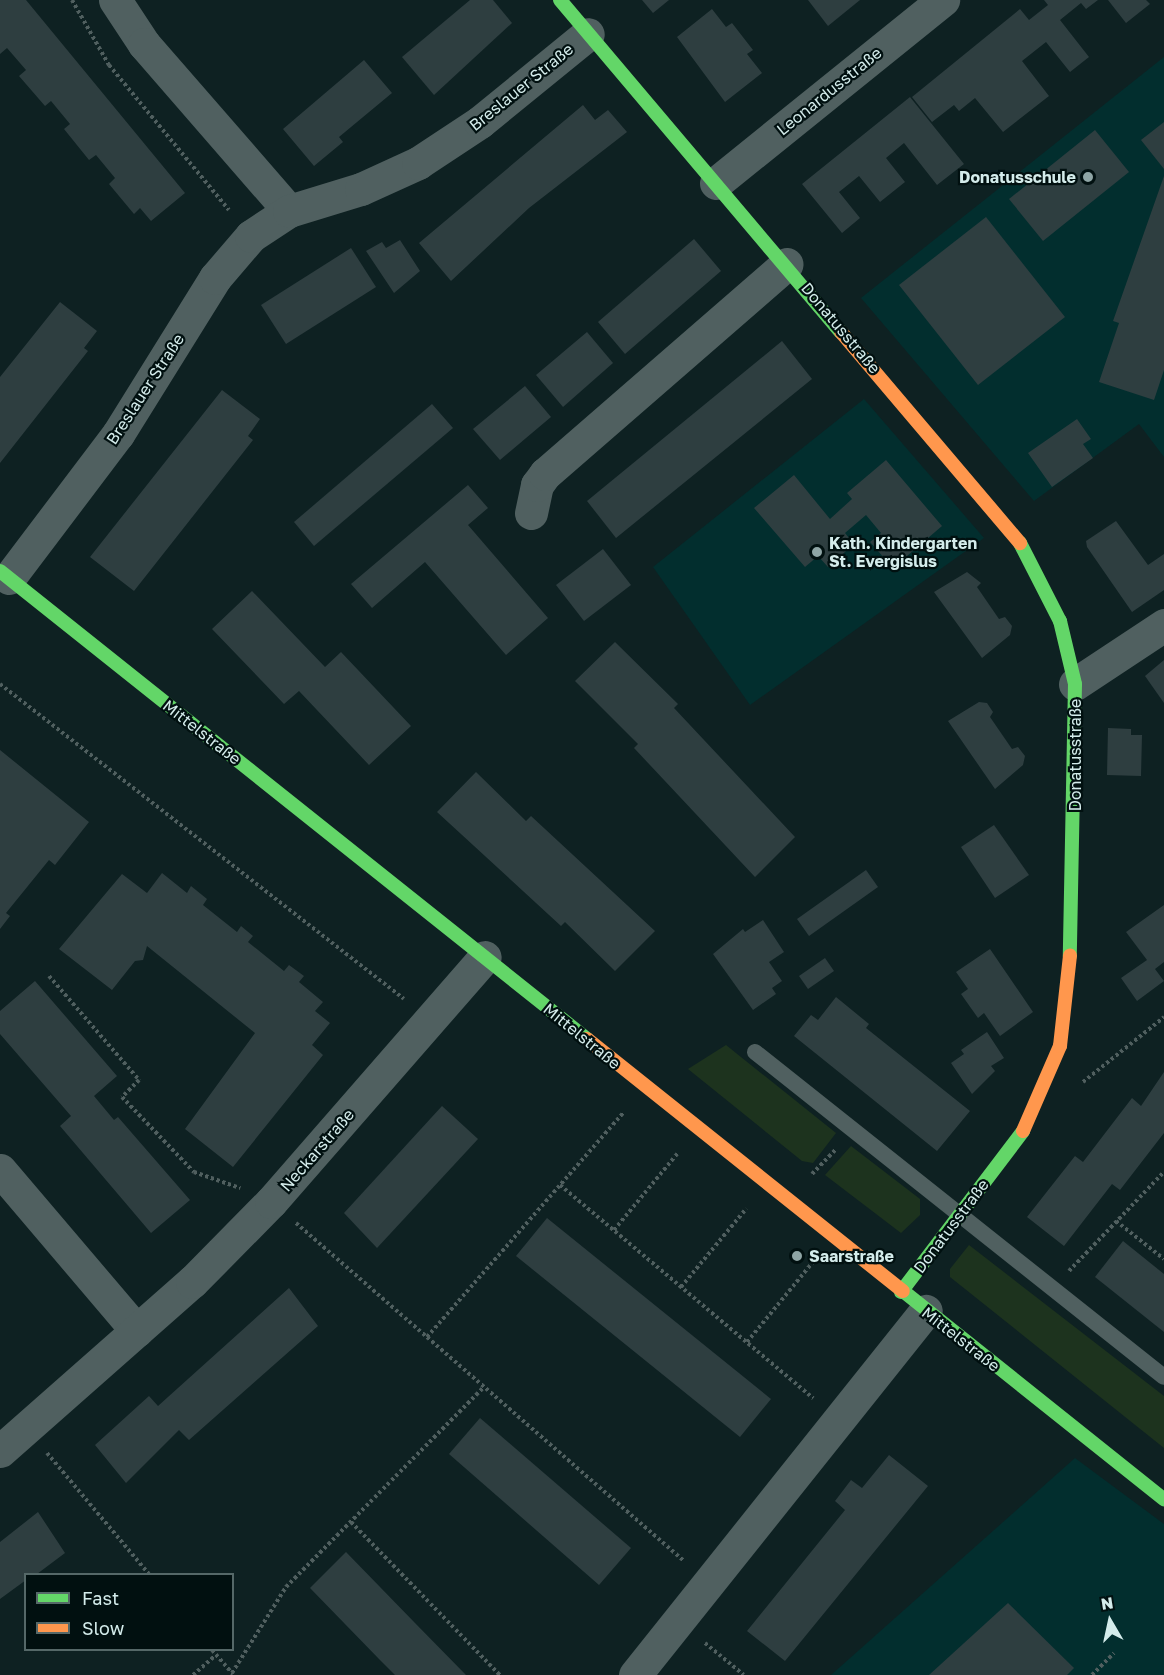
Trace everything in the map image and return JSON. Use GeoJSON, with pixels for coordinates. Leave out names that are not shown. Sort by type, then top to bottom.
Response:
{"type":"FeatureCollection","features":[{"type":"Feature","properties":{"kind":"street"},"geometry":{"type":"LineString","coordinates":[[115,0],[144,44],[289,211]]}},
{"type":"Feature","properties":{"kind":"street","name":"Donatusstraße"},"geometry":{"type":"LineString","coordinates":[[560,0],[787,264],[1025,549],[1052,596],[1079,681],[1069,987],[1060,1046],[1024,1129],[958,1216],[914,1302]]}},
{"type":"Feature","properties":{"kind":"street","name":"Leonardusstraße"},"geometry":{"type":"LineString","coordinates":[[716,183],[943,0]]}},
{"type":"Feature","properties":{"kind":"street","name":"Breslauer Straße"},"geometry":{"type":"LineString","coordinates":[[5,575],[118,434],[215,278],[250,236],[289,211],[361,189],[418,163],[480,122],[588,34]]}},
{"type":"Feature","properties":{"kind":"street"},"geometry":{"type":"LineString","coordinates":[[531,513],[537,485],[544,474],[787,264]]}},
{"type":"Feature","properties":{"kind":"street","name":"Mittelstraße"},"geometry":{"type":"LineString","coordinates":[[5,575],[833,1238],[1164,1499]]}},
{"type":"Feature","properties":{"kind":"street"},"geometry":{"type":"LineString","coordinates":[[1079,681],[1164,625]]}},
{"type":"Feature","properties":{"kind":"street","name":"Neckarstraße"},"geometry":{"type":"LineString","coordinates":[[0,1450],[137,1331],[271,1202],[484,957]]}},
{"type":"Feature","properties":{"kind":"street"},"geometry":{"type":"LineString","coordinates":[[0,1170],[137,1331]]}},
{"type":"Feature","properties":{"kind":"street"},"geometry":{"type":"LineString","coordinates":[[635,1675],[679,1623],[839,1420],[914,1302]]}},
{"type":"Feature","properties":{"kind":"lane"},"geometry":{"type":"LineString","coordinates":[[755,1052],[958,1216],[1164,1377]]}},
{"type":"Feature","properties":{"kind":"path"},"geometry":{"type":"LineString","coordinates":[[72,0],[109,64],[250,236]]}},
{"type":"Feature","properties":{"kind":"path"},"geometry":{"type":"LineString","coordinates":[[0,684],[431,1020]]}},
{"type":"Feature","properties":{"kind":"path"},"geometry":{"type":"LineString","coordinates":[[49,976],[139,1080],[122,1097],[194,1172],[271,1202],[709,1584]]}},
{"type":"Feature","properties":{"kind":"path"},"geometry":{"type":"LineString","coordinates":[[1080,1084],[1164,1017]]}},
{"type":"Feature","properties":{"kind":"path"},"geometry":{"type":"LineString","coordinates":[[427,1337],[646,1088]]}},
{"type":"Feature","properties":{"kind":"path"},"geometry":{"type":"LineString","coordinates":[[614,1230],[698,1129]]}},
{"type":"Feature","properties":{"kind":"path"},"geometry":{"type":"LineString","coordinates":[[806,1180],[852,1130]]}},
{"type":"Feature","properties":{"kind":"path"},"geometry":{"type":"LineString","coordinates":[[1051,1289],[1164,1172]]}},
{"type":"Feature","properties":{"kind":"path"},"geometry":{"type":"LineString","coordinates":[[681,1287],[766,1184]]}},
{"type":"Feature","properties":{"kind":"path"},"geometry":{"type":"LineString","coordinates":[[561,1185],[839,1420]]}},
{"type":"Feature","properties":{"kind":"path"},"geometry":{"type":"LineString","coordinates":[[1116,1221],[1164,1258]]}},
{"type":"Feature","properties":{"kind":"path"},"geometry":{"type":"LineString","coordinates":[[747,1342],[833,1238]]}},
{"type":"Feature","properties":{"kind":"path"},"geometry":{"type":"LineString","coordinates":[[213,1651],[233,1674],[286,1587],[484,1387]]}},
{"type":"Feature","properties":{"kind":"path"},"geometry":{"type":"LineString","coordinates":[[26,1429],[147,1573]]}},
{"type":"Feature","properties":{"kind":"path"},"geometry":{"type":"LineString","coordinates":[[351,1522],[500,1675]]}},
{"type":"Feature","properties":{"kind":"path"},"geometry":{"type":"LineString","coordinates":[[679,1623],[744,1675]]}},
{"type":"Feature","properties":{"kind":"path"},"geometry":{"type":"LineString","coordinates":[[1092,1675],[1114,1653]]}},
{"type":"Feature","properties":{"kind":"path"},"geometry":{"type":"LineString","coordinates":[[193,1675],[216,1655]]}},
{"type":"Feature","properties":{"kind":"shaded area","name":"Donatusschule"},"geometry":{"type":"Polygon","coordinates":[[[1164,57],[1164,457],[1139,424],[1034,501],[861,298],[1164,57]]]}},
{"type":"Feature","properties":{"kind":"shaded area","name":"Kath. Kindergarten St. Evergislus"},"geometry":{"type":"Polygon","coordinates":[[[864,399],[984,538],[750,705],[653,567],[864,399]]]}},
{"type":"Feature","properties":{"kind":"shaded area"},"geometry":{"type":"Polygon","coordinates":[[[1075,1458],[1164,1524],[1164,1675],[831,1675],[1075,1458]]]}},
{"type":"Feature","properties":{"kind":"green space"},"geometry":{"type":"Polygon","coordinates":[[[726,1045],[836,1133],[813,1163],[802,1161],[688,1069],[726,1045]]]}},
{"type":"Feature","properties":{"kind":"green space"},"geometry":{"type":"Polygon","coordinates":[[[851,1146],[920,1199],[920,1215],[901,1233],[825,1175],[851,1146]]]}},
{"type":"Feature","properties":{"kind":"green space"},"geometry":{"type":"Polygon","coordinates":[[[969,1245],[1164,1396],[1164,1448],[950,1277],[950,1269],[969,1245]]]}},
{"type":"Feature","properties":{"kind":"building"},"geometry":{"type":"Polygon","coordinates":[[[0,0],[26,0],[185,193],[151,221],[140,208],[134,214],[109,184],[115,178],[96,155],[89,160],[64,129],[70,124],[51,101],[45,106],[19,76],[26,70],[7,48],[0,54],[0,0]]]}},
{"type":"Feature","properties":{"kind":"building"},"geometry":{"type":"Polygon","coordinates":[[[470,0],[493,0],[512,23],[434,95],[402,57],[470,0]]]}},
{"type":"Feature","properties":{"kind":"building"},"geometry":{"type":"Polygon","coordinates":[[[642,0],[669,0],[653,13],[642,0]]]}},
{"type":"Feature","properties":{"kind":"building"},"geometry":{"type":"Polygon","coordinates":[[[808,0],[860,0],[828,26],[808,0]]]}},
{"type":"Feature","properties":{"kind":"building"},"geometry":{"type":"Polygon","coordinates":[[[1044,0],[1098,0],[1086,9],[1081,3],[1060,20],[1089,57],[1070,72],[1046,42],[1022,61],[1049,96],[1003,132],[975,98],[959,111],[954,105],[932,122],[912,97],[1020,9],[1029,20],[1048,5],[1044,0]]]}},
{"type":"Feature","properties":{"kind":"building"},"geometry":{"type":"Polygon","coordinates":[[[1108,0],[1146,0],[1150,4],[1126,23],[1108,0]]]}},
{"type":"Feature","properties":{"kind":"building"},"geometry":{"type":"Polygon","coordinates":[[[712,9],[726,27],[732,23],[753,50],[747,54],[762,73],[725,102],[677,37],[712,9]]]}},
{"type":"Feature","properties":{"kind":"building"},"geometry":{"type":"Polygon","coordinates":[[[364,60],[392,93],[339,137],[343,142],[314,166],[283,129],[364,60]]]}},
{"type":"Feature","properties":{"kind":"building"},"geometry":{"type":"Polygon","coordinates":[[[910,97],[964,164],[937,185],[904,143],[886,158],[905,182],[880,202],[859,176],[839,192],[860,218],[842,233],[802,184],[910,97]]]}},
{"type":"Feature","properties":{"kind":"building"},"geometry":{"type":"Polygon","coordinates":[[[583,105],[595,120],[608,110],[627,132],[529,208],[451,281],[419,243],[583,105]]]}},
{"type":"Feature","properties":{"kind":"building"},"geometry":{"type":"Polygon","coordinates":[[[1164,122],[1164,169],[1141,140],[1164,122]]]}},
{"type":"Feature","properties":{"kind":"building"},"geometry":{"type":"Polygon","coordinates":[[[1095,130],[1129,172],[1043,241],[1009,199],[1095,130]]]}},
{"type":"Feature","properties":{"kind":"building"},"geometry":{"type":"Polygon","coordinates":[[[1164,176],[1164,370],[1154,400],[1099,382],[1119,323],[1113,321],[1164,176]]]}},
{"type":"Feature","properties":{"kind":"building"},"geometry":{"type":"Polygon","coordinates":[[[986,217],[1065,317],[978,385],[899,285],[986,217]]]}},
{"type":"Feature","properties":{"kind":"building"},"geometry":{"type":"Polygon","coordinates":[[[694,239],[721,271],[625,354],[598,322],[694,239]]]}},
{"type":"Feature","properties":{"kind":"building"},"geometry":{"type":"Polygon","coordinates":[[[400,240],[420,271],[394,293],[366,251],[382,242],[386,248],[400,240]]]}},
{"type":"Feature","properties":{"kind":"building"},"geometry":{"type":"Polygon","coordinates":[[[351,248],[376,287],[286,344],[261,305],[351,248]]]}},
{"type":"Feature","properties":{"kind":"building"},"geometry":{"type":"Polygon","coordinates":[[[60,302],[97,331],[84,348],[88,351],[0,463],[0,377],[60,302]]]}},
{"type":"Feature","properties":{"kind":"building"},"geometry":{"type":"Polygon","coordinates":[[[587,332],[613,363],[563,407],[536,375],[587,332]]]}},
{"type":"Feature","properties":{"kind":"building"},"geometry":{"type":"Polygon","coordinates":[[[782,341],[812,379],[616,538],[587,501],[782,341]]]}},
{"type":"Feature","properties":{"kind":"building"},"geometry":{"type":"Polygon","coordinates":[[[525,386],[551,417],[500,460],[473,429],[525,386]]]}},
{"type":"Feature","properties":{"kind":"building"},"geometry":{"type":"Polygon","coordinates":[[[222,390],[260,419],[248,436],[253,440],[134,591],[90,557],[222,390]]]}},
{"type":"Feature","properties":{"kind":"building"},"geometry":{"type":"Polygon","coordinates":[[[432,404],[453,428],[314,546],[294,522],[432,404]]]}},
{"type":"Feature","properties":{"kind":"building"},"geometry":{"type":"Polygon","coordinates":[[[1077,419],[1091,439],[1083,444],[1093,458],[1052,487],[1028,453],[1077,419]]]}},
{"type":"Feature","properties":{"kind":"building"},"geometry":{"type":"Polygon","coordinates":[[[886,460],[942,526],[893,568],[870,542],[881,533],[866,515],[845,533],[854,544],[828,567],[818,556],[805,567],[754,508],[794,475],[830,519],[852,499],[847,493],[886,460]]]}},
{"type":"Feature","properties":{"kind":"building"},"geometry":{"type":"Polygon","coordinates":[[[468,485],[488,508],[468,525],[548,618],[506,655],[425,562],[372,608],[351,584],[468,485]]]}},
{"type":"Feature","properties":{"kind":"building"},"geometry":{"type":"Polygon","coordinates":[[[1116,521],[1148,565],[1164,554],[1164,590],[1132,612],[1087,547],[1086,541],[1116,521]]]}},
{"type":"Feature","properties":{"kind":"building"},"geometry":{"type":"Polygon","coordinates":[[[603,549],[631,585],[584,621],[556,585],[603,549]]]}},
{"type":"Feature","properties":{"kind":"building"},"geometry":{"type":"Polygon","coordinates":[[[967,572],[981,583],[977,587],[999,619],[1005,617],[1012,626],[1010,635],[982,658],[934,592],[967,572]]]}},
{"type":"Feature","properties":{"kind":"building"},"geometry":{"type":"Polygon","coordinates":[[[252,591],[325,667],[341,652],[411,726],[369,765],[299,691],[284,704],[212,629],[252,591]]]}},
{"type":"Feature","properties":{"kind":"building"},"geometry":{"type":"Polygon","coordinates":[[[615,642],[678,704],[674,708],[795,837],[755,877],[634,748],[638,744],[575,681],[615,642]]]}},
{"type":"Feature","properties":{"kind":"building"},"geometry":{"type":"Polygon","coordinates":[[[1164,660],[1164,703],[1145,676],[1164,660]]]}},
{"type":"Feature","properties":{"kind":"building"},"geometry":{"type":"Polygon","coordinates":[[[979,702],[987,703],[993,712],[990,717],[1012,749],[1018,747],[1025,756],[1023,765],[995,789],[948,721],[979,702]]]}},
{"type":"Feature","properties":{"kind":"building"},"geometry":{"type":"Polygon","coordinates":[[[1108,728],[1131,729],[1131,735],[1142,735],[1141,776],[1107,775],[1108,728]]]}},
{"type":"Feature","properties":{"kind":"building"},"geometry":{"type":"Polygon","coordinates":[[[0,750],[89,822],[55,865],[49,860],[6,913],[10,916],[0,929],[0,750]]]}},
{"type":"Feature","properties":{"kind":"building"},"geometry":{"type":"Polygon","coordinates":[[[476,772],[526,821],[531,816],[655,931],[615,971],[565,922],[561,926],[437,812],[476,772]]]}},
{"type":"Feature","properties":{"kind":"building"},"geometry":{"type":"Polygon","coordinates":[[[994,825],[1029,875],[995,898],[961,847],[994,825]]]}},
{"type":"Feature","properties":{"kind":"building"},"geometry":{"type":"Polygon","coordinates":[[[866,870],[878,887],[809,936],[797,919],[866,870]]]}},
{"type":"Feature","properties":{"kind":"building"},"geometry":{"type":"Polygon","coordinates":[[[162,873],[187,893],[191,886],[207,899],[203,905],[237,932],[241,926],[253,936],[248,942],[284,971],[289,965],[304,976],[299,982],[323,1002],[315,1011],[330,1023],[312,1045],[323,1055],[233,1167],[185,1129],[255,1033],[147,946],[143,960],[135,961],[112,990],[59,949],[122,874],[147,893],[162,873]]]}},
{"type":"Feature","properties":{"kind":"building"},"geometry":{"type":"Polygon","coordinates":[[[1164,905],[1164,962],[1155,969],[1164,981],[1137,1001],[1121,978],[1147,960],[1126,932],[1164,905]]]}},
{"type":"Feature","properties":{"kind":"building"},"geometry":{"type":"Polygon","coordinates":[[[763,920],[784,952],[769,962],[782,981],[772,988],[776,994],[753,1010],[713,954],[743,929],[745,932],[763,920]]]}},
{"type":"Feature","properties":{"kind":"building"},"geometry":{"type":"Polygon","coordinates":[[[990,949],[1033,1012],[1000,1036],[984,1013],[978,1018],[961,994],[968,989],[956,972],[990,949]]]}},
{"type":"Feature","properties":{"kind":"building"},"geometry":{"type":"Polygon","coordinates":[[[825,958],[834,971],[808,989],[799,976],[825,958]]]}},
{"type":"Feature","properties":{"kind":"building"},"geometry":{"type":"Polygon","coordinates":[[[35,981],[117,1076],[94,1096],[114,1120],[118,1117],[190,1200],[151,1233],[60,1126],[71,1116],[0,1034],[0,1011],[35,981]]]}},
{"type":"Feature","properties":{"kind":"building"},"geometry":{"type":"Polygon","coordinates":[[[836,997],[869,1024],[866,1028],[970,1111],[937,1151],[794,1036],[811,1015],[818,1020],[836,997]]]}},
{"type":"Feature","properties":{"kind":"building"},"geometry":{"type":"Polygon","coordinates":[[[987,1032],[1004,1058],[991,1066],[995,1071],[972,1094],[951,1063],[964,1054],[961,1050],[987,1032]]]}},
{"type":"Feature","properties":{"kind":"building"},"geometry":{"type":"Polygon","coordinates":[[[1164,1072],[1164,1133],[1120,1190],[1112,1184],[1064,1246],[1027,1217],[1075,1156],[1083,1162],[1132,1098],[1141,1106],[1164,1072]]]}},
{"type":"Feature","properties":{"kind":"building"},"geometry":{"type":"Polygon","coordinates":[[[442,1106],[478,1139],[377,1248],[344,1213],[442,1106]]]}},
{"type":"Feature","properties":{"kind":"building"},"geometry":{"type":"Polygon","coordinates":[[[547,1218],[771,1399],[740,1437],[516,1256],[547,1218]]]}},
{"type":"Feature","properties":{"kind":"building"},"geometry":{"type":"Polygon","coordinates":[[[1123,1241],[1164,1274],[1164,1332],[1095,1277],[1123,1241]]]}},
{"type":"Feature","properties":{"kind":"building"},"geometry":{"type":"Polygon","coordinates":[[[289,1288],[318,1326],[189,1440],[179,1430],[126,1483],[95,1445],[149,1396],[158,1406],[289,1288]]]}},
{"type":"Feature","properties":{"kind":"building"},"geometry":{"type":"Polygon","coordinates":[[[480,1418],[631,1548],[599,1585],[449,1454],[480,1418]]]}},
{"type":"Feature","properties":{"kind":"building"},"geometry":{"type":"Polygon","coordinates":[[[889,1455],[928,1486],[785,1661],[747,1631],[845,1510],[835,1501],[851,1480],[862,1488],[889,1455]]]}},
{"type":"Feature","properties":{"kind":"building"},"geometry":{"type":"Polygon","coordinates":[[[38,1512],[65,1553],[38,1573],[24,1573],[24,1581],[0,1599],[0,1542],[38,1512]]]}},
{"type":"Feature","properties":{"kind":"building"},"geometry":{"type":"Polygon","coordinates":[[[346,1552],[466,1675],[395,1675],[379,1659],[310,1588],[346,1552]]]}},
{"type":"Feature","properties":{"kind":"building"},"geometry":{"type":"Polygon","coordinates":[[[1008,1603],[1074,1668],[1067,1675],[929,1675],[1008,1603]]]}},
{"type":"Feature","properties":{"kind":"traffic: fast"},"geometry":{"type":"LineString","coordinates":[[560,0],[841,332]]}},
{"type":"Feature","properties":{"kind":"traffic: fast"},"geometry":{"type":"LineString","coordinates":[[1020,543],[1060,621],[1075,684],[1070,956]]}},
{"type":"Feature","properties":{"kind":"traffic: fast"},"geometry":{"type":"LineString","coordinates":[[0,571],[587,1039]]}},
{"type":"Feature","properties":{"kind":"traffic: fast"},"geometry":{"type":"LineString","coordinates":[[901,1292],[1023,1131]]}},
{"type":"Feature","properties":{"kind":"traffic: fast"},"geometry":{"type":"LineString","coordinates":[[903,1291],[1164,1499]]}},
{"type":"Feature","properties":{"kind":"traffic: slow"},"geometry":{"type":"LineString","coordinates":[[841,332],[1020,543]]}},
{"type":"Feature","properties":{"kind":"traffic: slow"},"geometry":{"type":"LineString","coordinates":[[1023,1131],[1060,1046],[1070,956]]}},
{"type":"Feature","properties":{"kind":"traffic: slow"},"geometry":{"type":"LineString","coordinates":[[587,1039],[903,1291]]}},
{"type":"Feature","properties":{"kind":"place","name":"Donatusschule"},"geometry":{"type":"Point","coordinates":[1088,177]}},
{"type":"Feature","properties":{"kind":"place","name":"Kath. Kindergarten St. Evergislus"},"geometry":{"type":"Point","coordinates":[817,552]}},
{"type":"Feature","properties":{"kind":"place","name":"Saarstraße"},"geometry":{"type":"Point","coordinates":[797,1256]}}]}
